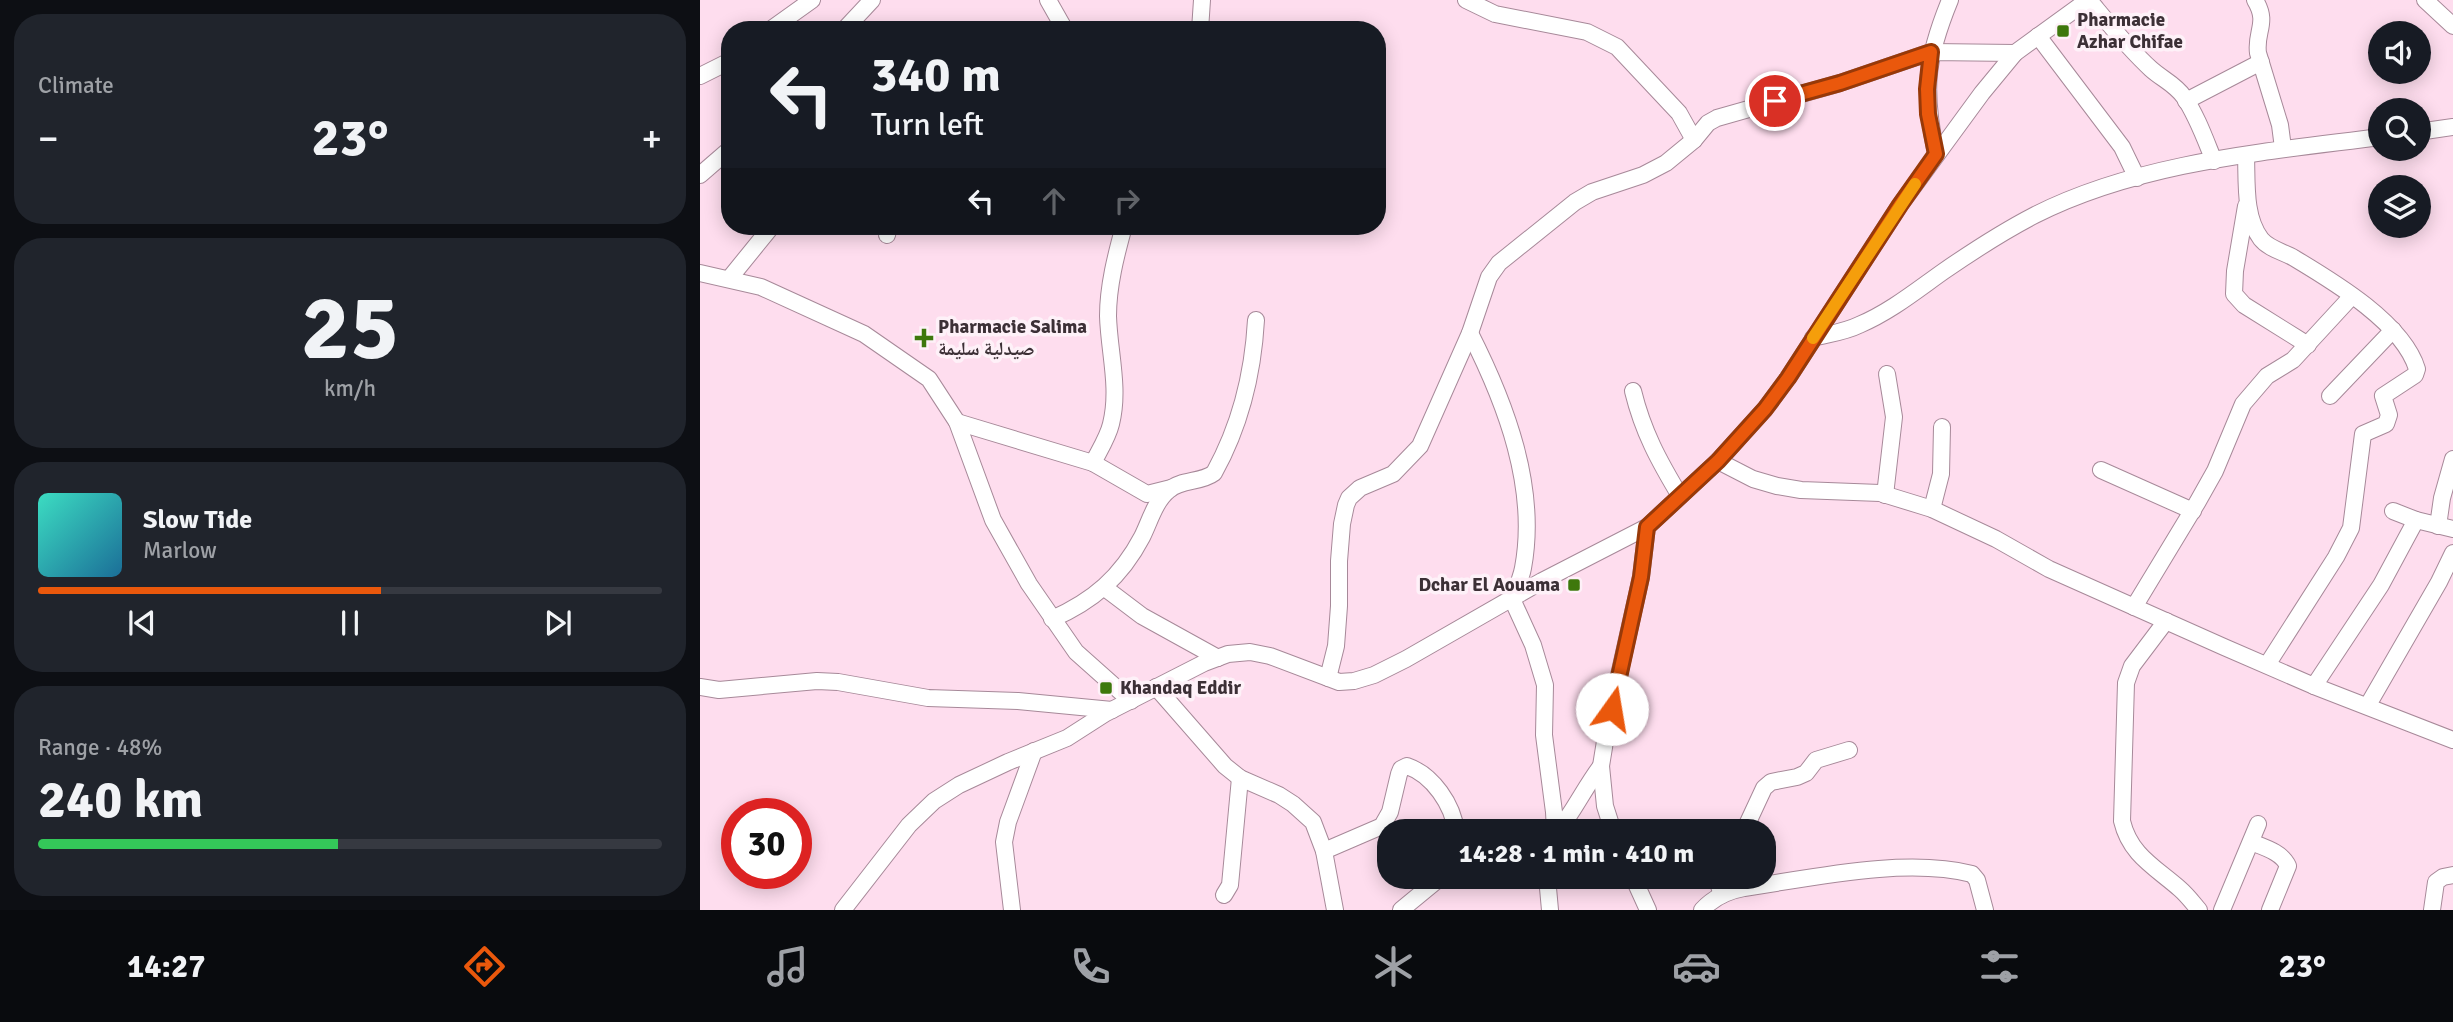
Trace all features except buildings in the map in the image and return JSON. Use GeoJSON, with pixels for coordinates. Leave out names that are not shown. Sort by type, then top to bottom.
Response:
{"type":"FeatureCollection","features":[{"type":"Feature","properties":{"kind":"street"},"geometry":{"type":"LineString","coordinates":[[783,21],[812,0]]}},
{"type":"Feature","properties":{"kind":"street"},"geometry":{"type":"LineString","coordinates":[[852,21],[872,0]]}},
{"type":"Feature","properties":{"kind":"street"},"geometry":{"type":"LineString","coordinates":[[1048,0],[1060,21]]}},
{"type":"Feature","properties":{"kind":"street"},"geometry":{"type":"LineString","coordinates":[[1201,21],[1202,0]]}},
{"type":"Feature","properties":{"kind":"street"},"geometry":{"type":"LineString","coordinates":[[1466,0],[1495,14],[1587,32],[1617,47],[1673,106],[1694,140]]}},
{"type":"Feature","properties":{"kind":"street"},"geometry":{"type":"LineString","coordinates":[[1936,154],[1928,114],[1927,89],[1931,52],[1950,0]]}},
{"type":"Feature","properties":{"kind":"street"},"geometry":{"type":"LineString","coordinates":[[843,910],[909,825],[934,801],[959,785],[1067,737],[1112,710],[1218,658],[1250,652],[1270,656],[1339,682],[1374,675],[1647,527],[1718,461],[1765,409],[1900,205],[1936,154],[2015,54],[2088,0],[2123,42],[2154,71],[2169,80],[2186,101],[2214,161]]}},
{"type":"Feature","properties":{"kind":"street"},"geometry":{"type":"LineString","coordinates":[[2255,0],[2263,18],[2257,44],[2280,125],[2283,148]]}},
{"type":"Feature","properties":{"kind":"street"},"geometry":{"type":"LineString","coordinates":[[2425,0],[2453,26]]}},
{"type":"Feature","properties":{"kind":"street"},"geometry":{"type":"LineString","coordinates":[[2038,36],[2122,146],[2137,178]]}},
{"type":"Feature","properties":{"kind":"street"},"geometry":{"type":"LineString","coordinates":[[1328,678],[1336,646],[1340,541],[1346,505],[1349,498],[1360,488],[1393,474],[1420,446],[1470,333],[1489,277],[1499,263],[1574,202],[1592,192],[1666,163],[1694,140],[1709,123],[1728,114],[1840,83],[1931,52],[2015,54]]}},
{"type":"Feature","properties":{"kind":"street"},"geometry":{"type":"LineString","coordinates":[[2186,101],[2261,62]]}},
{"type":"Feature","properties":{"kind":"street"},"geometry":{"type":"LineString","coordinates":[[700,76],[721,66]]}},
{"type":"Feature","properties":{"kind":"street"},"geometry":{"type":"LineString","coordinates":[[2431,130],[2453,127]]}},
{"type":"Feature","properties":{"kind":"street"},"geometry":{"type":"LineString","coordinates":[[1813,338],[1859,326],[2034,215],[2079,196],[2137,178],[2214,161],[2283,148],[2368,138]]}},
{"type":"Feature","properties":{"kind":"street"},"geometry":{"type":"LineString","coordinates":[[2246,155],[2250,215],[2262,240],[2352,296],[2393,330],[2415,361],[2417,369],[2415,375],[2383,396],[2389,415],[2386,424],[2363,434],[2351,528],[2336,557],[2267,666]]}},
{"type":"Feature","properties":{"kind":"street"},"geometry":{"type":"LineString","coordinates":[[700,175],[721,157]]}},
{"type":"Feature","properties":{"kind":"street"},"geometry":{"type":"LineString","coordinates":[[2247,197],[2234,294],[2244,305],[2308,345]]}},
{"type":"Feature","properties":{"kind":"street"},"geometry":{"type":"LineString","coordinates":[[729,279],[765,235]]}},
{"type":"Feature","properties":{"kind":"street"},"geometry":{"type":"LineString","coordinates":[[1093,463],[1111,427],[1114,410],[1108,313],[1122,235]]}},
{"type":"Feature","properties":{"kind":"street"},"geometry":{"type":"LineString","coordinates":[[701,269],[761,287],[864,334],[929,379],[957,422],[993,520],[1052,619],[1076,652],[1131,701]]}},
{"type":"Feature","properties":{"kind":"street"},"geometry":{"type":"LineString","coordinates":[[2134,607],[2215,471],[2243,404],[2267,376],[2293,360],[2352,296]]}},
{"type":"Feature","properties":{"kind":"street"},"geometry":{"type":"LineString","coordinates":[[957,422],[1093,463],[1147,494],[1208,478],[1214,473],[1236,426],[1250,373],[1256,320]]}},
{"type":"Feature","properties":{"kind":"street"},"geometry":{"type":"LineString","coordinates":[[2330,396],[2393,330]]}},
{"type":"Feature","properties":{"kind":"street"},"geometry":{"type":"LineString","coordinates":[[1470,333],[1486,364],[1510,428],[1521,473],[1526,545],[1522,571],[1512,599],[1533,645],[1545,685],[1544,734],[1555,819]]}},
{"type":"Feature","properties":{"kind":"street"},"geometry":{"type":"LineString","coordinates":[[1885,495],[1894,417],[1887,374]]}},
{"type":"Feature","properties":{"kind":"street"},"geometry":{"type":"LineString","coordinates":[[1633,391],[1656,456],[1680,496]]}},
{"type":"Feature","properties":{"kind":"street"},"geometry":{"type":"LineString","coordinates":[[1932,509],[1941,474],[1942,427]]}},
{"type":"Feature","properties":{"kind":"street"},"geometry":{"type":"LineString","coordinates":[[2393,512],[2446,527],[2442,498],[2453,459]]}},
{"type":"Feature","properties":{"kind":"street"},"geometry":{"type":"LineString","coordinates":[[1718,461],[1754,479],[1777,486],[1885,495],[1932,509],[1996,539],[2049,569],[2267,666],[2453,740]]}},
{"type":"Feature","properties":{"kind":"street"},"geometry":{"type":"LineString","coordinates":[[2101,470],[2193,511]]}},
{"type":"Feature","properties":{"kind":"street"},"geometry":{"type":"LineString","coordinates":[[1052,619],[1074,609],[1105,588],[1133,553],[1161,498],[1171,488]]}},
{"type":"Feature","properties":{"kind":"street"},"geometry":{"type":"LineString","coordinates":[[2314,686],[2381,585],[2416,520]]}},
{"type":"Feature","properties":{"kind":"street"},"geometry":{"type":"LineString","coordinates":[[1609,819],[1605,806],[1601,766],[1641,577],[1647,527]]}},
{"type":"Feature","properties":{"kind":"street"},"geometry":{"type":"LineString","coordinates":[[2368,705],[2453,553]]}},
{"type":"Feature","properties":{"kind":"street"},"geometry":{"type":"LineString","coordinates":[[1105,588],[1142,617],[1218,658]]}},
{"type":"Feature","properties":{"kind":"street"},"geometry":{"type":"LineString","coordinates":[[2166,621],[2132,666],[2126,683],[2122,821],[2126,836],[2135,850],[2182,890],[2199,910]]}},
{"type":"Feature","properties":{"kind":"street"},"geometry":{"type":"LineString","coordinates":[[700,687],[719,690],[817,681],[838,682],[928,698],[1018,701],[1112,710]]}},
{"type":"Feature","properties":{"kind":"street"},"geometry":{"type":"LineString","coordinates":[[1156,688],[1225,766],[1240,778],[1279,795],[1313,822],[1324,851],[1335,910]]}},
{"type":"Feature","properties":{"kind":"street"},"geometry":{"type":"LineString","coordinates":[[1750,819],[1764,789],[1771,782],[1797,777],[1806,773],[1816,760],[1849,750]]}},
{"type":"Feature","properties":{"kind":"street"},"geometry":{"type":"LineString","coordinates":[[1012,910],[1004,842],[1008,822],[1034,751]]}},
{"type":"Feature","properties":{"kind":"street"},"geometry":{"type":"LineString","coordinates":[[1389,819],[1399,774],[1407,765],[1421,773],[1444,798],[1452,819]]}},
{"type":"Feature","properties":{"kind":"street"},"geometry":{"type":"LineString","coordinates":[[1566,819],[1601,766]]}},
{"type":"Feature","properties":{"kind":"street"},"geometry":{"type":"LineString","coordinates":[[1224,895],[1230,885],[1240,778]]}},
{"type":"Feature","properties":{"kind":"street"},"geometry":{"type":"LineString","coordinates":[[2222,910],[2258,824]]}},
{"type":"Feature","properties":{"kind":"street"},"geometry":{"type":"LineString","coordinates":[[1324,851],[1377,830]]}},
{"type":"Feature","properties":{"kind":"street"},"geometry":{"type":"LineString","coordinates":[[2251,842],[2286,860],[2288,866],[2270,910]]}},
{"type":"Feature","properties":{"kind":"street"},"geometry":{"type":"LineString","coordinates":[[1702,910],[1722,895],[1744,888],[1846,872],[1931,867],[1972,874],[1977,880],[1985,910]]}},
{"type":"Feature","properties":{"kind":"street"},"geometry":{"type":"LineString","coordinates":[[2432,910],[2437,881],[2453,875]]}},
{"type":"Feature","properties":{"kind":"street"},"geometry":{"type":"LineString","coordinates":[[1401,910],[1419,889]]}},
{"type":"Feature","properties":{"kind":"street"},"geometry":{"type":"LineString","coordinates":[[1548,889],[1550,910]]}},
{"type":"Feature","properties":{"kind":"street"},"geometry":{"type":"LineString","coordinates":[[1638,889],[1647,910]]}},
{"type":"Feature","properties":{"kind":"street"},"geometry":{"type":"LineString","coordinates":[[1719,889],[1722,895]]}},
{"type":"Feature","properties":{"kind":"slow traffic"},"geometry":{"type":"LineString","coordinates":[[1813,338],[1915,184]]}},
{"type":"Feature","properties":{"kind":"place","name":"Pharmacie Azhar Chifae"},"geometry":{"type":"Point","coordinates":[2063,31]}},
{"type":"Feature","properties":{"kind":"place","name":"Pharmacie Salima صيدلية سليمة"},"geometry":{"type":"Point","coordinates":[924,338]}},
{"type":"Feature","properties":{"kind":"place","name":"Dchar El Aouama"},"geometry":{"type":"Point","coordinates":[1574,585]}},
{"type":"Feature","properties":{"kind":"place","name":"Khandaq Eddir"},"geometry":{"type":"Point","coordinates":[1106,688]}},
{"type":"Feature","properties":{"kind":"route"},"geometry":{"type":"LineString","coordinates":[[1612,709],[1641,577],[1647,527],[1718,461],[1765,409],[1936,154],[1928,114],[1927,89],[1931,52],[1840,83],[1775,101]]}}]}
